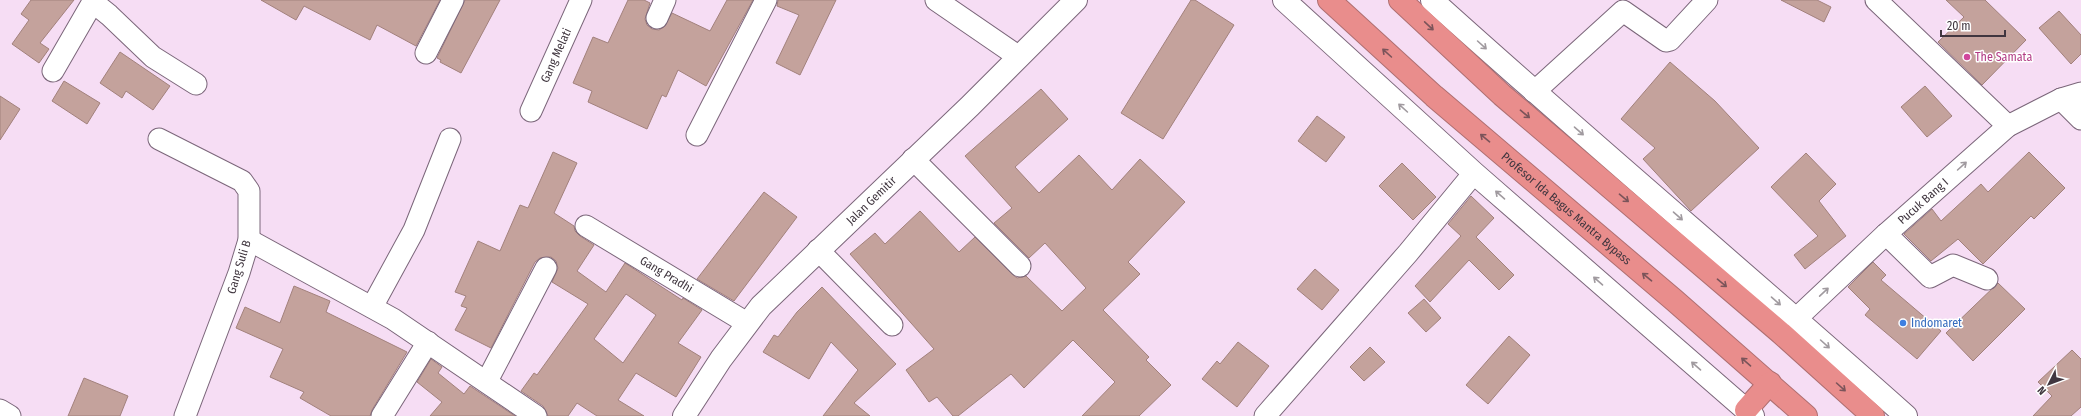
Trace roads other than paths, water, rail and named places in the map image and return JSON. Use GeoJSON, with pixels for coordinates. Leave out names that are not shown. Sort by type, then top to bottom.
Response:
{"type":"FeatureCollection","features":[{"type":"Feature","properties":{"kind":"highway","name":"Profesor Ida Bagus Mantra Bypass"},"geometry":{"type":"LineString","coordinates":[[1329,0],[1434,96],[1770,383],[1806,416]]}},
{"type":"Feature","properties":{"kind":"highway"},"geometry":{"type":"LineString","coordinates":[[1400,0],[1502,94],[1788,326],[1873,416]]}},
{"type":"Feature","properties":{"kind":"highway"},"geometry":{"type":"LineString","coordinates":[[1750,413],[1770,383]]}},
{"type":"Feature","properties":{"kind":"street"},"geometry":{"type":"LineString","coordinates":[[426,53],[452,0]]}},
{"type":"Feature","properties":{"kind":"street","name":"Gang Melati"},"geometry":{"type":"LineString","coordinates":[[531,111],[582,0]]}},
{"type":"Feature","properties":{"kind":"street"},"geometry":{"type":"LineString","coordinates":[[697,135],[766,0]]}},
{"type":"Feature","properties":{"kind":"street"},"geometry":{"type":"LineString","coordinates":[[936,0],[1019,57]]}},
{"type":"Feature","properties":{"kind":"street","name":"Jalan Gemitir"},"geometry":{"type":"LineString","coordinates":[[684,416],[720,359],[761,306],[1076,0]]}},
{"type":"Feature","properties":{"kind":"street"},"geometry":{"type":"LineString","coordinates":[[1284,0],[1474,173],[1750,413]]}},
{"type":"Feature","properties":{"kind":"street"},"geometry":{"type":"LineString","coordinates":[[1432,0],[1788,326],[1906,416]]}},
{"type":"Feature","properties":{"kind":"street"},"geometry":{"type":"LineString","coordinates":[[1534,92],[1618,6],[1666,41],[1670,40],[1708,0]]}},
{"type":"Feature","properties":{"kind":"street"},"geometry":{"type":"LineString","coordinates":[[1876,0],[2008,126]]}},
{"type":"Feature","properties":{"kind":"street"},"geometry":{"type":"LineString","coordinates":[[53,71],[93,1],[153,56],[196,84]]}},
{"type":"Feature","properties":{"kind":"street","name":"Pucuk Bang I"},"geometry":{"type":"LineString","coordinates":[[1788,326],[1886,234],[2008,126],[2061,98],[2081,93]]}},
{"type":"Feature","properties":{"kind":"street"},"geometry":{"type":"LineString","coordinates":[[2061,98],[2081,119]]}},
{"type":"Feature","properties":{"kind":"street","name":"Gang Suli B"},"geometry":{"type":"LineString","coordinates":[[159,139],[245,184],[248,192],[249,240],[239,273],[186,416]]}},
{"type":"Feature","properties":{"kind":"street"},"geometry":{"type":"LineString","coordinates":[[372,307],[414,230],[450,139]]}},
{"type":"Feature","properties":{"kind":"street"},"geometry":{"type":"LineString","coordinates":[[913,160],[1020,266]]}},
{"type":"Feature","properties":{"kind":"street"},"geometry":{"type":"LineString","coordinates":[[1265,416],[1408,253],[1474,173]]}},
{"type":"Feature","properties":{"kind":"street","name":"Gang Pradhi"},"geometry":{"type":"LineString","coordinates":[[586,226],[747,323]]}},
{"type":"Feature","properties":{"kind":"street"},"geometry":{"type":"LineString","coordinates":[[1886,234],[1930,278],[1953,265],[1987,279]]}},
{"type":"Feature","properties":{"kind":"street"},"geometry":{"type":"LineString","coordinates":[[249,240],[372,307],[487,381],[536,416]]}},
{"type":"Feature","properties":{"kind":"street"},"geometry":{"type":"LineString","coordinates":[[818,250],[892,325]]}},
{"type":"Feature","properties":{"kind":"street"},"geometry":{"type":"LineString","coordinates":[[487,381],[546,268]]}},
{"type":"Feature","properties":{"kind":"street"},"geometry":{"type":"LineString","coordinates":[[382,416],[428,342]]}},
{"type":"Feature","properties":{"kind":"place","name":"The Samata"},"geometry":{"type":"Point","coordinates":[1967,57]}},
{"type":"Feature","properties":{"kind":"place","name":"Indomaret"},"geometry":{"type":"Point","coordinates":[1903,323]}}]}
